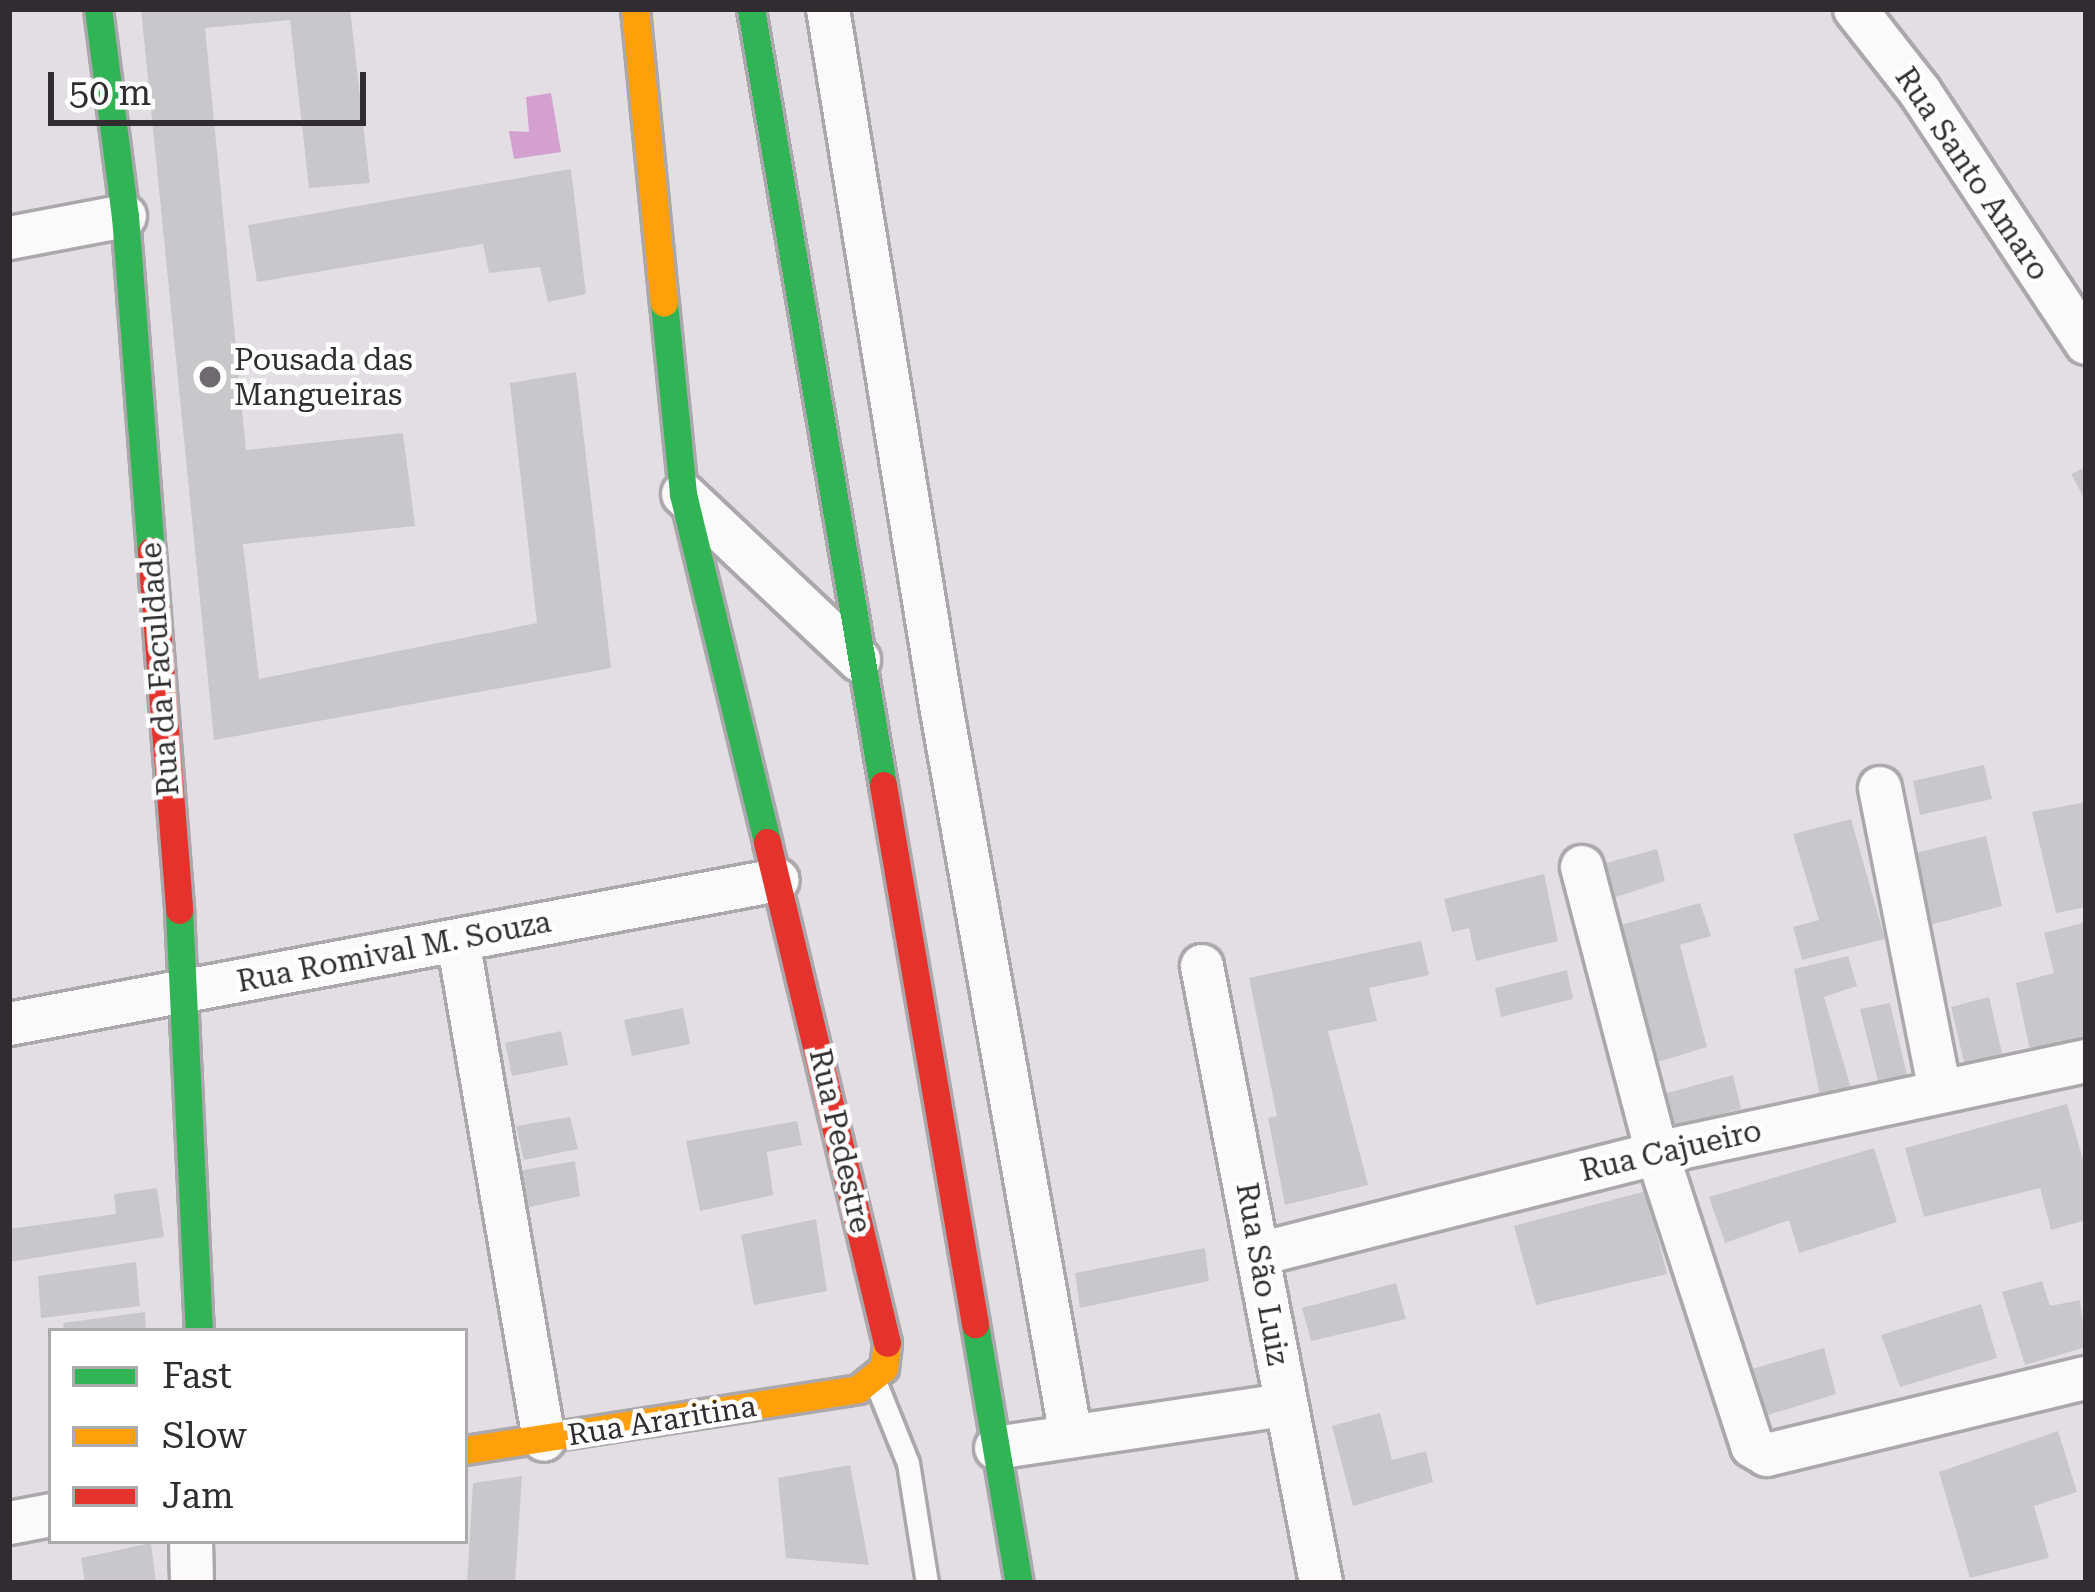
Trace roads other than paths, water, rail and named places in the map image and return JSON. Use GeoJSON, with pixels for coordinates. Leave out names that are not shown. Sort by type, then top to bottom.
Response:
{"type":"FeatureCollection","features":[{"type":"Feature","properties":{"kind":"main road","name":"Rua da Faculdade"},"geometry":{"type":"LineString","coordinates":[[98,9],[124,216],[185,991],[199,1328]]}},
{"type":"Feature","properties":{"kind":"main road","name":"Rua Pedestre"},"geometry":{"type":"LineString","coordinates":[[635,9],[683,494],[890,1354],[866,1384]]}},
{"type":"Feature","properties":{"kind":"main road"},"geometry":{"type":"LineString","coordinates":[[751,9],[1019,1583]]}},
{"type":"Feature","properties":{"kind":"main road","name":"Rua Araritina"},"geometry":{"type":"LineString","coordinates":[[468,1450],[866,1384]]}},
{"type":"Feature","properties":{"kind":"street"},"geometry":{"type":"LineString","coordinates":[[828,9],[942,711],[1071,1437]]}},
{"type":"Feature","properties":{"kind":"street","name":"Rua Santo Amaro"},"geometry":{"type":"LineString","coordinates":[[1855,9],[1920,92],[2086,343]]}},
{"type":"Feature","properties":{"kind":"street"},"geometry":{"type":"LineString","coordinates":[[9,238],[124,216]]}},
{"type":"Feature","properties":{"kind":"street"},"geometry":{"type":"LineString","coordinates":[[683,494],[859,660]]}},
{"type":"Feature","properties":{"kind":"street"},"geometry":{"type":"LineString","coordinates":[[1880,788],[1940,1090]]}},
{"type":"Feature","properties":{"kind":"street"},"geometry":{"type":"LineString","coordinates":[[1582,867],[1657,1153],[1747,1436],[1767,1455],[2086,1378]]}},
{"type":"Feature","properties":{"kind":"street","name":"Rua Romival M. Souza"},"geometry":{"type":"LineString","coordinates":[[9,1024],[778,880]]}},
{"type":"Feature","properties":{"kind":"street"},"geometry":{"type":"LineString","coordinates":[[458,940],[544,1440]]}},
{"type":"Feature","properties":{"kind":"street","name":"Rua São Luiz"},"geometry":{"type":"LineString","coordinates":[[1202,966],[1321,1583]]}},
{"type":"Feature","properties":{"kind":"street","name":"Rua Cajueiro"},"geometry":{"type":"LineString","coordinates":[[1259,1254],[1657,1153],[2086,1061]]}},
{"type":"Feature","properties":{"kind":"street"},"geometry":{"type":"LineString","coordinates":[[996,1448],[1286,1405]]}},
{"type":"Feature","properties":{"kind":"street"},"geometry":{"type":"LineString","coordinates":[[9,1523],[48,1516]]}},
{"type":"Feature","properties":{"kind":"street"},"geometry":{"type":"LineString","coordinates":[[191,1544],[192,1583]]}},
{"type":"Feature","properties":{"kind":"lane"},"geometry":{"type":"LineString","coordinates":[[866,1384],[908,1463],[926,1583]]}},
{"type":"Feature","properties":{"kind":"place","name":"Pousada das Mangueiras"},"geometry":{"type":"Point","coordinates":[210,377]}}]}
